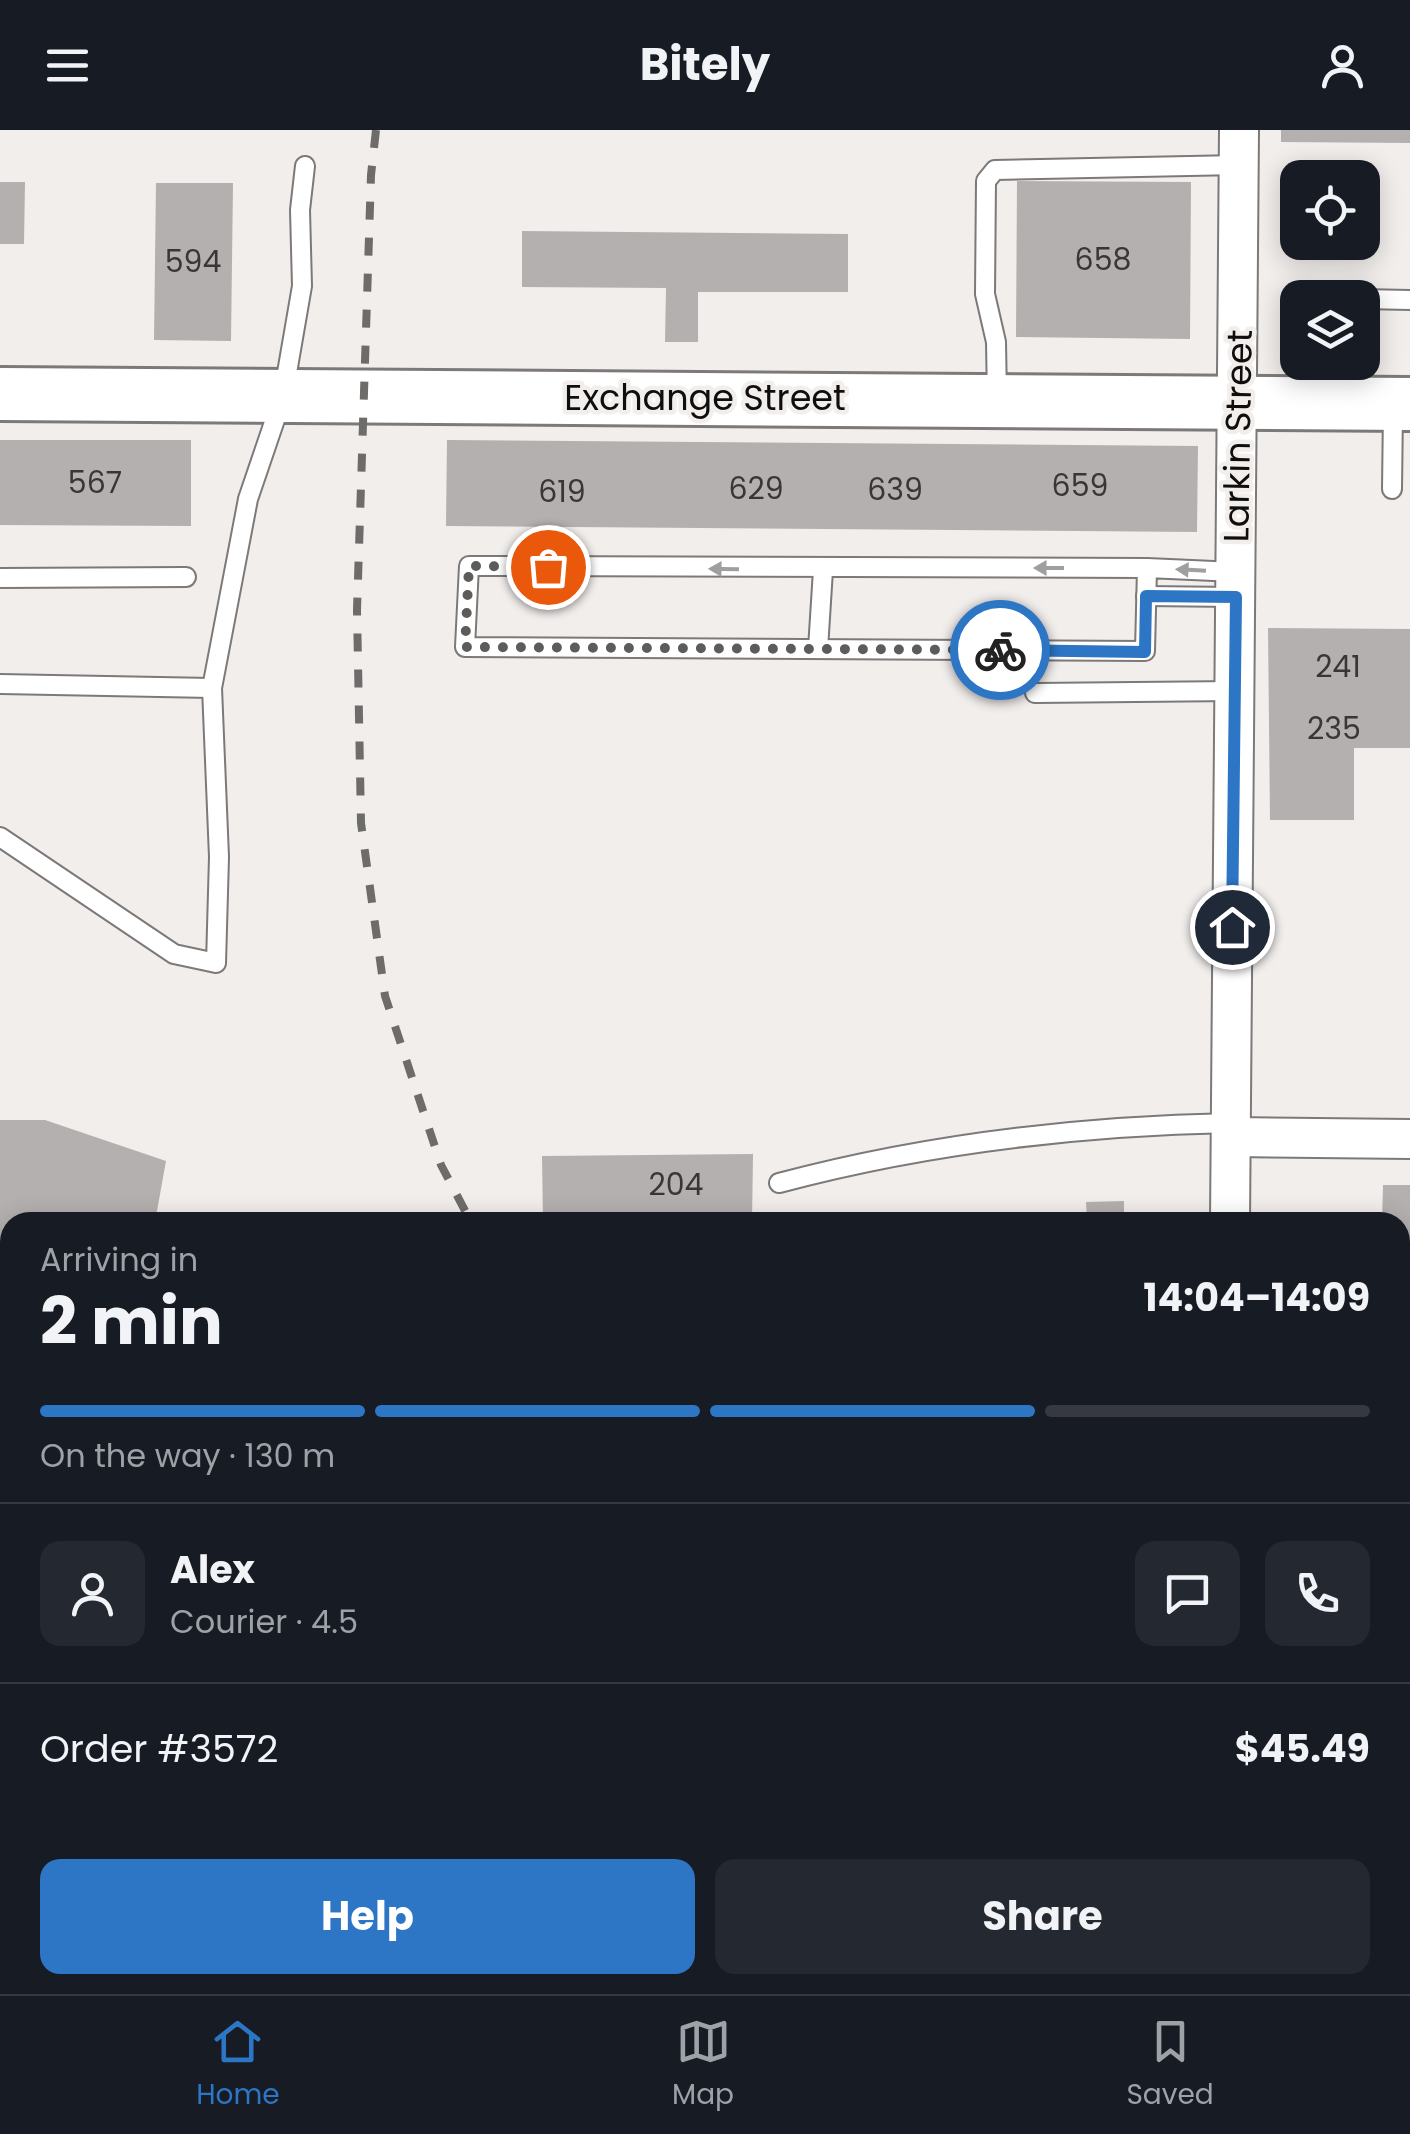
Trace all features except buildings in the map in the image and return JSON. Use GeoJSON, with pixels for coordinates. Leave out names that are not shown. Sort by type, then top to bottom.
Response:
{"type":"FeatureCollection","features":[{"type":"Feature","properties":{"kind":"street","name":"Larkin Street"},"geometry":{"type":"LineString","coordinates":[[1230,1212],[1239,148]]}},
{"type":"Feature","properties":{"kind":"street","name":"Exchange Street"},"geometry":{"type":"LineString","coordinates":[[0,394],[1402,404]]}},
{"type":"Feature","properties":{"kind":"street"},"geometry":{"type":"LineString","coordinates":[[1231,1130],[1410,1138]]}},
{"type":"Feature","properties":{"kind":"lane"},"geometry":{"type":"LineString","coordinates":[[997,399],[996,342],[985,294],[986,180],[996,170],[1239,148]]}},
{"type":"Feature","properties":{"kind":"lane"},"geometry":{"type":"LineString","coordinates":[[0,837],[174,954],[216,962],[218,857],[212,688],[248,499],[283,396],[302,286],[300,210],[305,166]]}},
{"type":"Feature","properties":{"kind":"lane"},"geometry":{"type":"LineString","coordinates":[[1380,299],[1410,300]]}},
{"type":"Feature","properties":{"kind":"lane"},"geometry":{"type":"LineString","coordinates":[[1392,489],[1402,404]]}},
{"type":"Feature","properties":{"kind":"lane"},"geometry":{"type":"LineString","coordinates":[[1147,568],[1145,652],[465,647],[469,566],[1147,568],[1236,585]]}},
{"type":"Feature","properties":{"kind":"lane"},"geometry":{"type":"LineString","coordinates":[[818,649],[823,570]]}},
{"type":"Feature","properties":{"kind":"lane"},"geometry":{"type":"LineString","coordinates":[[0,578],[186,577]]}},
{"type":"Feature","properties":{"kind":"lane"},"geometry":{"type":"LineString","coordinates":[[1146,596],[1236,585]]}},
{"type":"Feature","properties":{"kind":"lane"},"geometry":{"type":"LineString","coordinates":[[0,684],[212,688]]}},
{"type":"Feature","properties":{"kind":"lane"},"geometry":{"type":"LineString","coordinates":[[1034,692],[1235,691]]}},
{"type":"Feature","properties":{"kind":"lane"},"geometry":{"type":"LineString","coordinates":[[779,1183],[848,1167],[1086,1130],[1231,1130]]}},
{"type":"Feature","properties":{"kind":"railway"},"geometry":{"type":"LineString","coordinates":[[376,130],[371,175],[357,610],[361,823],[385,996],[441,1165],[466,1212]]}},
{"type":"Feature","properties":{"kind":"way so far"},"geometry":{"type":"LineString","coordinates":[[548,567],[469,566],[465,647],[1000,650]]}},
{"type":"Feature","properties":{"kind":"route"},"geometry":{"type":"LineString","coordinates":[[1000,650],[1145,652],[1146,596],[1236,597],[1232,927]]}}]}
